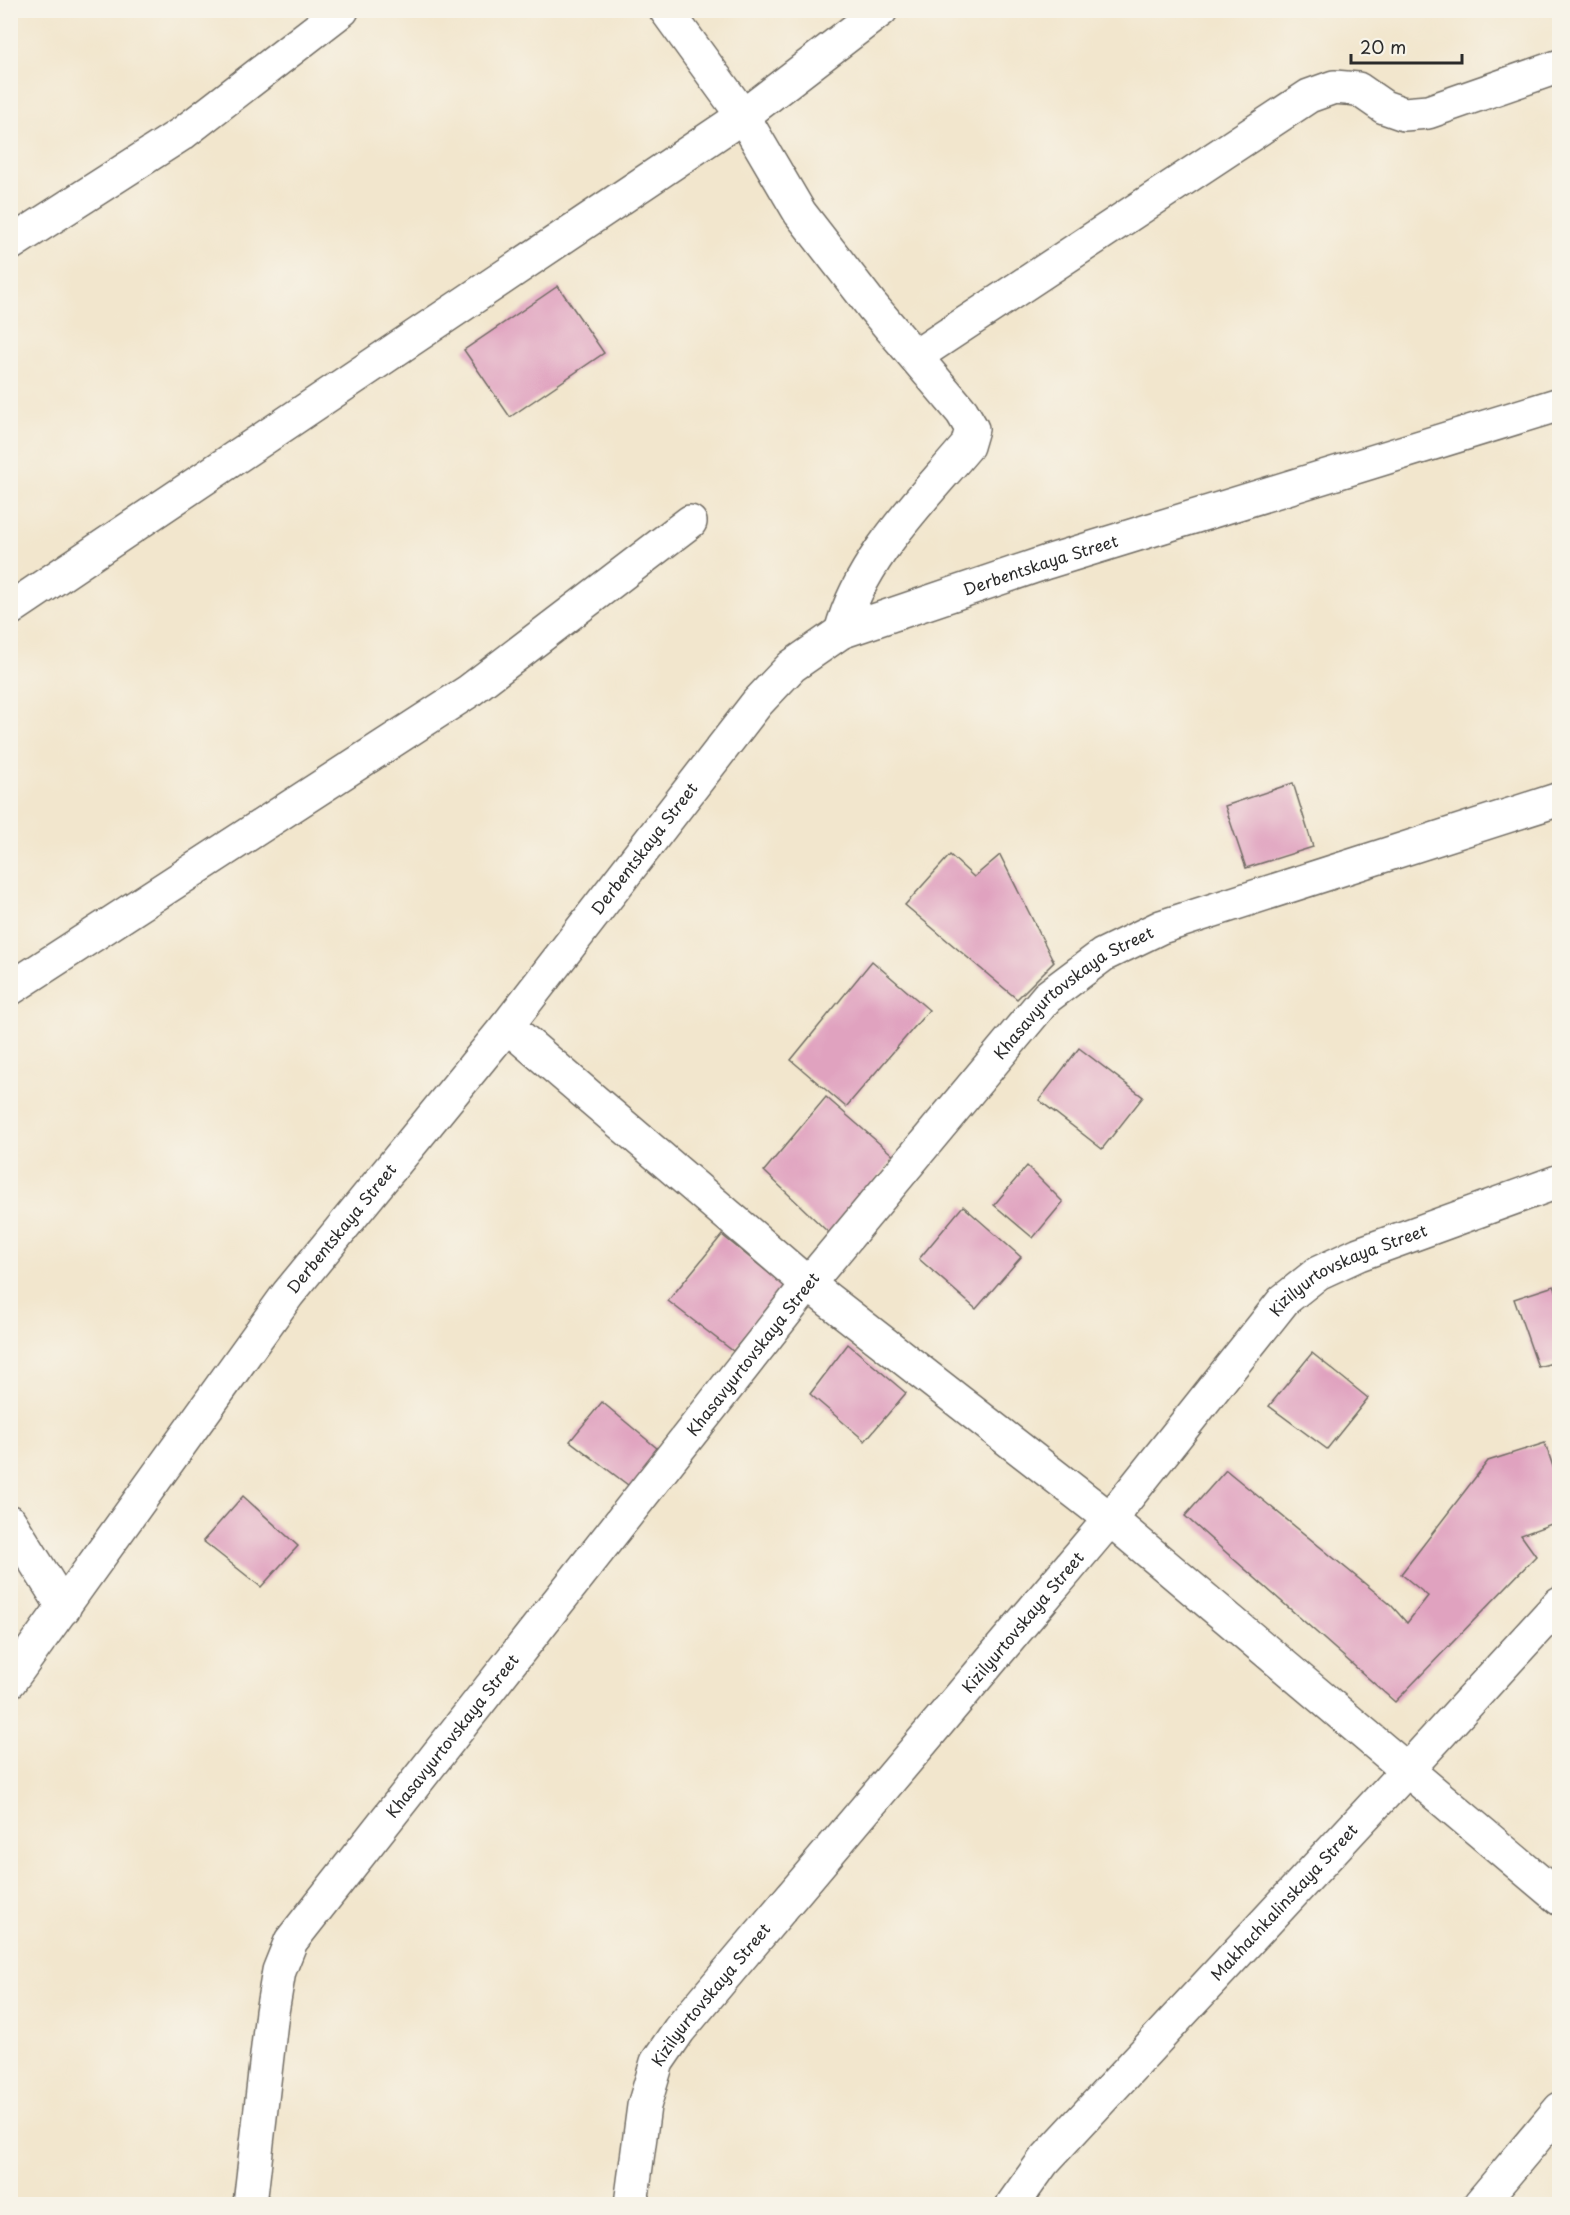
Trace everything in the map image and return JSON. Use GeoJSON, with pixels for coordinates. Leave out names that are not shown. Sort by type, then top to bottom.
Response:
{"type":"FeatureCollection","features":[{"type":"Feature","properties":{"kind":"street"},"geometry":{"type":"LineString","coordinates":[[10,244],[183,133],[342,10]]}},
{"type":"Feature","properties":{"kind":"street"},"geometry":{"type":"LineString","coordinates":[[666,10],[743,116],[800,213],[872,306],[962,412],[972,429],[967,446],[881,549],[848,607],[841,632]]}},
{"type":"Feature","properties":{"kind":"street"},"geometry":{"type":"LineString","coordinates":[[10,609],[743,116],[881,10]]}},
{"type":"Feature","properties":{"kind":"street"},"geometry":{"type":"LineString","coordinates":[[916,356],[1309,96],[1334,87],[1358,89],[1384,107],[1404,114],[1428,112],[1560,66]]}},
{"type":"Feature","properties":{"kind":"street","name":"Derbentskaya Street"},"geometry":{"type":"LineString","coordinates":[[10,1681],[288,1294],[507,1026],[758,703],[792,666],[841,632],[1047,562],[1560,405]]}},
{"type":"Feature","properties":{"kind":"street"},"geometry":{"type":"LineString","coordinates":[[10,989],[469,691],[690,522]]}},
{"type":"Feature","properties":{"kind":"street","name":"Khasavyurtovskaya Street"},"geometry":{"type":"LineString","coordinates":[[250,2205],[272,2012],[279,1971],[291,1941],[808,1284],[1047,997],[1103,955],[1161,927],[1560,799]]}},
{"type":"Feature","properties":{"kind":"street"},"geometry":{"type":"LineString","coordinates":[[507,1026],[808,1284],[1110,1519],[1560,1899]]}},
{"type":"Feature","properties":{"kind":"street","name":"Kizilyurtovskaya Street"},"geometry":{"type":"LineString","coordinates":[[631,2205],[644,2106],[657,2062],[679,2030],[1110,1519],[1284,1300],[1318,1273],[1359,1254],[1560,1181]]}},
{"type":"Feature","properties":{"kind":"street"},"geometry":{"type":"LineString","coordinates":[[10,1522],[64,1608]]}},
{"type":"Feature","properties":{"kind":"street","name":"Makhachkalinskaya Street"},"geometry":{"type":"LineString","coordinates":[[1012,2205],[1043,2162],[1560,1603]]}},
{"type":"Feature","properties":{"kind":"street"},"geometry":{"type":"LineString","coordinates":[[1480,2205],[1560,2109]]}},
{"type":"Feature","properties":{"kind":"building"},"geometry":{"type":"Polygon","coordinates":[[[558,286],[604,353],[510,417],[464,350],[558,286]]]}},
{"type":"Feature","properties":{"kind":"building"},"geometry":{"type":"Polygon","coordinates":[[[1293,783],[1313,847],[1246,868],[1225,806],[1293,783]]]}},
{"type":"Feature","properties":{"kind":"building"},"geometry":{"type":"Polygon","coordinates":[[[950,855],[974,877],[1000,855],[1054,962],[1017,999],[905,905],[950,855]]]}},
{"type":"Feature","properties":{"kind":"building"},"geometry":{"type":"Polygon","coordinates":[[[872,961],[929,1010],[846,1107],[791,1060],[872,961]]]}},
{"type":"Feature","properties":{"kind":"building"},"geometry":{"type":"Polygon","coordinates":[[[1079,1048],[1143,1097],[1102,1149],[1039,1100],[1079,1048]]]}},
{"type":"Feature","properties":{"kind":"building"},"geometry":{"type":"Polygon","coordinates":[[[826,1097],[895,1157],[830,1234],[764,1171],[826,1097]]]}},
{"type":"Feature","properties":{"kind":"building"},"geometry":{"type":"Polygon","coordinates":[[[1027,1166],[1063,1202],[1033,1238],[994,1205],[1027,1166]]]}},
{"type":"Feature","properties":{"kind":"building"},"geometry":{"type":"Polygon","coordinates":[[[963,1206],[1021,1257],[976,1309],[919,1259],[963,1206]]]}},
{"type":"Feature","properties":{"kind":"building"},"geometry":{"type":"Polygon","coordinates":[[[722,1235],[786,1287],[733,1351],[668,1301],[722,1235]]]}},
{"type":"Feature","properties":{"kind":"building"},"geometry":{"type":"Polygon","coordinates":[[[1554,1286],[1560,1299],[1560,1361],[1538,1367],[1514,1299],[1554,1286]]]}},
{"type":"Feature","properties":{"kind":"building"},"geometry":{"type":"Polygon","coordinates":[[[848,1344],[906,1393],[865,1441],[810,1394],[848,1344]]]}},
{"type":"Feature","properties":{"kind":"building"},"geometry":{"type":"Polygon","coordinates":[[[1312,1353],[1368,1398],[1327,1449],[1269,1406],[1312,1353]]]}},
{"type":"Feature","properties":{"kind":"building"},"geometry":{"type":"Polygon","coordinates":[[[602,1402],[664,1454],[632,1488],[570,1441],[602,1402]]]}},
{"type":"Feature","properties":{"kind":"building"},"geometry":{"type":"Polygon","coordinates":[[[1545,1443],[1560,1487],[1560,1521],[1521,1535],[1536,1556],[1395,1702],[1185,1516],[1226,1470],[1391,1605],[1407,1623],[1428,1596],[1401,1574],[1488,1461],[1545,1443]]]}},
{"type":"Feature","properties":{"kind":"building"},"geometry":{"type":"Polygon","coordinates":[[[243,1496],[298,1546],[261,1587],[203,1541],[243,1496]]]}}]}
